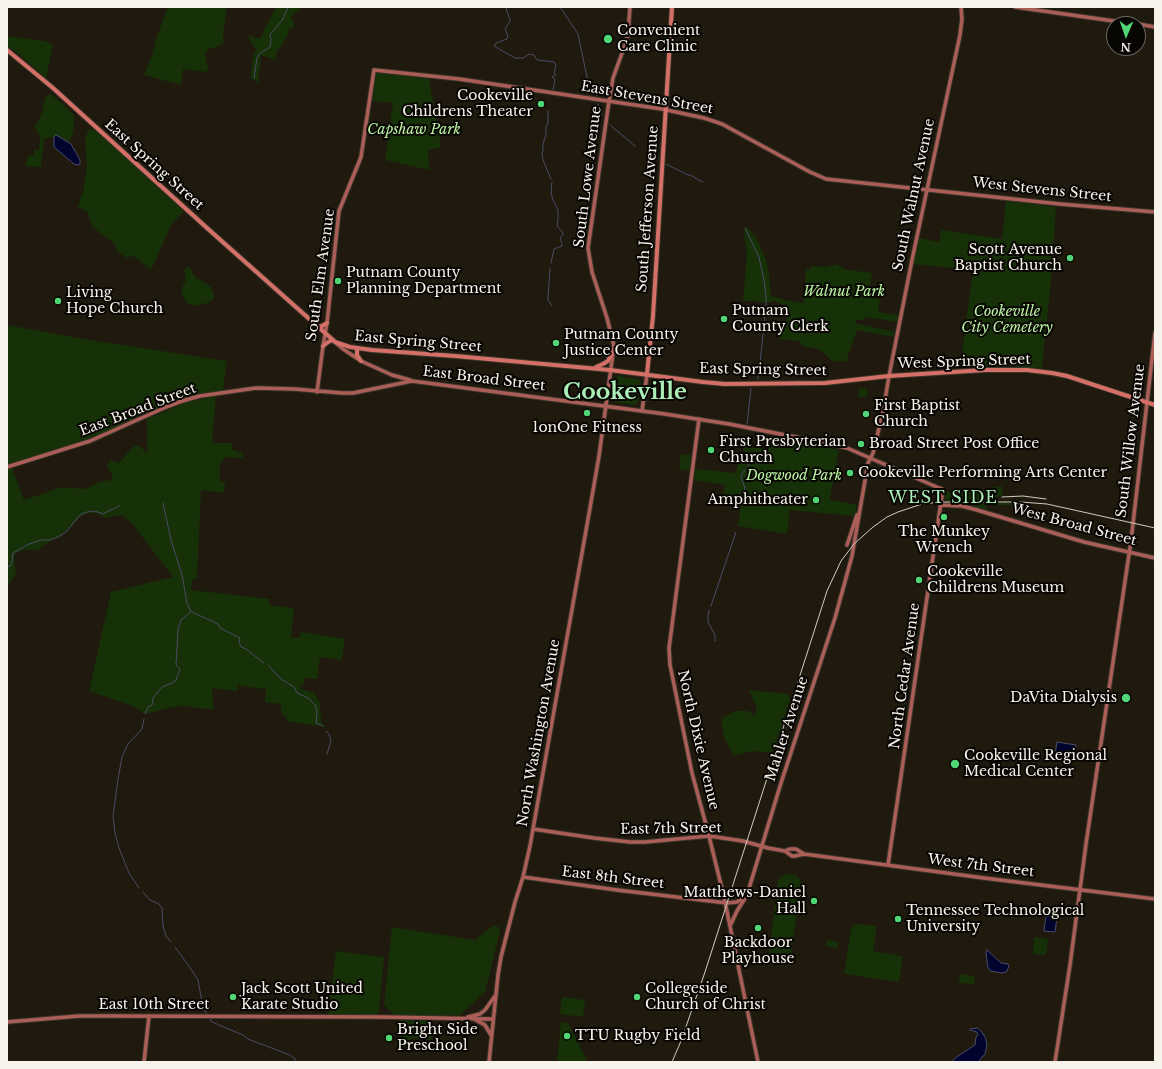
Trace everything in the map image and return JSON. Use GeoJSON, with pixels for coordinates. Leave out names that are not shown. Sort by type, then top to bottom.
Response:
{"type":"FeatureCollection","features":[{"type":"Feature","properties":{"kind":"main road","name":"South Jefferson Avenue"},"geometry":{"type":"LineString","coordinates":[[647,374],[653,316],[672,7]]}},
{"type":"Feature","properties":{"kind":"main road","name":"East Spring Street"},"geometry":{"type":"LineString","coordinates":[[7,50],[53,88],[334,341],[357,348],[594,368],[703,382],[739,384],[825,383],[889,376]]}},
{"type":"Feature","properties":{"kind":"main road"},"geometry":{"type":"LineString","coordinates":[[318,327],[327,323]]}},
{"type":"Feature","properties":{"kind":"main road"},"geometry":{"type":"LineString","coordinates":[[323,346],[328,342],[334,341]]}},
{"type":"Feature","properties":{"kind":"main road"},"geometry":{"type":"LineString","coordinates":[[357,348],[357,355],[361,361]]}},
{"type":"Feature","properties":{"kind":"main road"},"geometry":{"type":"LineString","coordinates":[[594,368],[608,361],[613,350]]}},
{"type":"Feature","properties":{"kind":"main road","name":"West Spring Street"},"geometry":{"type":"LineString","coordinates":[[889,376],[992,370],[1026,370],[1070,377],[1155,405]]}},
{"type":"Feature","properties":{"kind":"street","name":"South Lowe Avenue"},"geometry":{"type":"LineString","coordinates":[[610,370],[613,340],[592,272],[588,248],[613,78],[627,39],[630,7]]}},
{"type":"Feature","properties":{"kind":"street","name":"South Walnut Avenue"},"geometry":{"type":"LineString","coordinates":[[860,504],[868,463],[878,435],[927,190],[960,35],[962,19],[961,7]]}},
{"type":"Feature","properties":{"kind":"street"},"geometry":{"type":"LineString","coordinates":[[1015,7],[1106,20]]}},
{"type":"Feature","properties":{"kind":"street","name":"East Stevens Street"},"geometry":{"type":"LineString","coordinates":[[374,70],[459,79],[609,101],[704,118],[722,124],[810,172],[826,179],[927,190]]}},
{"type":"Feature","properties":{"kind":"street","name":"South Elm Avenue"},"geometry":{"type":"LineString","coordinates":[[317,392],[327,323],[339,210],[361,157],[374,70]]}},
{"type":"Feature","properties":{"kind":"street","name":"West Stevens Street"},"geometry":{"type":"LineString","coordinates":[[927,190],[1155,212]]}},
{"type":"Feature","properties":{"kind":"street","name":"South Willow Avenue"},"geometry":{"type":"LineString","coordinates":[[1055,1062],[1129,552],[1155,333]]}},
{"type":"Feature","properties":{"kind":"street"},"geometry":{"type":"LineString","coordinates":[[334,341],[361,361],[392,375],[412,381]]}},
{"type":"Feature","properties":{"kind":"street","name":"North Washington Avenue"},"geometry":{"type":"LineString","coordinates":[[488,1062],[499,969],[504,942],[523,877],[533,830],[599,456],[610,370]]}},
{"type":"Feature","properties":{"kind":"street","name":"South Jefferson Avenue"},"geometry":{"type":"LineString","coordinates":[[642,411],[647,374]]}},
{"type":"Feature","properties":{"kind":"street","name":"East Broad Street"},"geometry":{"type":"LineString","coordinates":[[7,467],[80,445],[166,407],[200,396],[256,388],[353,393],[412,381],[699,419],[838,445],[870,458]]}},
{"type":"Feature","properties":{"kind":"street","name":"North Dixie Avenue"},"geometry":{"type":"LineString","coordinates":[[699,419],[674,604],[669,658],[692,773],[725,903],[758,1062]]}},
{"type":"Feature","properties":{"kind":"street","name":"North Cedar Avenue"},"geometry":{"type":"LineString","coordinates":[[870,458],[942,489],[941,505],[888,865]]}},
{"type":"Feature","properties":{"kind":"street"},"geometry":{"type":"LineString","coordinates":[[942,495],[945,502],[951,505]]}},
{"type":"Feature","properties":{"kind":"street"},"geometry":{"type":"LineString","coordinates":[[847,545],[860,504]]}},
{"type":"Feature","properties":{"kind":"street","name":"Mahler Avenue"},"geometry":{"type":"LineString","coordinates":[[730,926],[747,895],[782,779],[834,618],[854,546],[860,504]]}},
{"type":"Feature","properties":{"kind":"street","name":"West Broad Street"},"geometry":{"type":"LineString","coordinates":[[941,505],[951,505],[977,510],[1072,538],[1155,558]]}},
{"type":"Feature","properties":{"kind":"street","name":"East 7th Street"},"geometry":{"type":"LineString","coordinates":[[533,830],[630,842],[709,836],[743,841],[762,846]]}},
{"type":"Feature","properties":{"kind":"street","name":"West 7th Street"},"geometry":{"type":"LineString","coordinates":[[762,846],[785,851],[792,856],[804,854],[1155,899]]}},
{"type":"Feature","properties":{"kind":"street","name":"West 7th Street"},"geometry":{"type":"LineString","coordinates":[[785,851],[796,848],[804,854]]}},
{"type":"Feature","properties":{"kind":"street","name":"East 8th Street"},"geometry":{"type":"LineString","coordinates":[[523,877],[725,903]]}},
{"type":"Feature","properties":{"kind":"street"},"geometry":{"type":"LineString","coordinates":[[727,912],[728,906],[747,895]]}},
{"type":"Feature","properties":{"kind":"street"},"geometry":{"type":"LineString","coordinates":[[725,903],[737,902]]}},
{"type":"Feature","properties":{"kind":"street"},"geometry":{"type":"LineString","coordinates":[[463,1018],[480,1014],[485,1010],[496,995]]}},
{"type":"Feature","properties":{"kind":"street","name":"East 10th Street"},"geometry":{"type":"LineString","coordinates":[[7,1022],[79,1016],[493,1019]]}},
{"type":"Feature","properties":{"kind":"street"},"geometry":{"type":"LineString","coordinates":[[144,1062],[149,1016]]}},
{"type":"Feature","properties":{"kind":"street"},"geometry":{"type":"LineString","coordinates":[[473,1018],[485,1025],[491,1035]]}},
{"type":"Feature","properties":{"kind":"green space"},"geometry":{"type":"Polygon","coordinates":[[[168,7],[227,7],[223,33],[224,43],[208,49],[205,55],[208,68],[207,72],[183,69],[181,85],[144,75],[168,7]]]}},
{"type":"Feature","properties":{"kind":"green space"},"geometry":{"type":"Polygon","coordinates":[[[276,7],[302,7],[291,17],[295,27],[288,30],[288,34],[280,49],[277,49],[276,60],[261,55],[258,83],[251,78],[253,58],[256,49],[248,37],[252,36],[261,38],[276,7]]]}},
{"type":"Feature","properties":{"kind":"green space"},"geometry":{"type":"Polygon","coordinates":[[[7,36],[45,41],[53,45],[46,78],[20,55],[7,46],[7,36]]]}},
{"type":"Feature","properties":{"kind":"green space","name":"Capshaw Park"},"geometry":{"type":"Polygon","coordinates":[[[377,72],[427,77],[429,79],[441,147],[428,150],[429,170],[385,160],[393,103],[372,101],[375,75],[377,72]]]}},
{"type":"Feature","properties":{"kind":"green space"},"geometry":{"type":"Polygon","coordinates":[[[51,94],[74,115],[74,128],[72,136],[68,143],[54,136],[44,139],[41,167],[26,166],[28,156],[34,155],[34,150],[39,150],[40,137],[34,126],[39,121],[47,95],[51,94]]]}},
{"type":"Feature","properties":{"kind":"green space"},"geometry":{"type":"Polygon","coordinates":[[[91,129],[96,130],[184,211],[171,225],[153,266],[150,269],[132,255],[127,258],[117,251],[115,244],[92,226],[88,213],[84,209],[78,208],[84,187],[87,165],[85,140],[88,131],[91,129]]]}},
{"type":"Feature","properties":{"kind":"green space","name":"Cookeville City Cemetery"},"geometry":{"type":"Polygon","coordinates":[[[1006,201],[1056,207],[1051,281],[1042,368],[1008,366],[960,368],[973,270],[913,264],[919,238],[939,242],[941,230],[1002,239],[1006,201]]]}},
{"type":"Feature","properties":{"kind":"green space","name":"Walnut Park"},"geometry":{"type":"Polygon","coordinates":[[[747,227],[756,237],[766,260],[771,296],[803,303],[806,270],[811,268],[811,266],[826,267],[836,264],[843,268],[842,269],[872,273],[868,297],[880,299],[878,312],[898,315],[897,322],[866,317],[863,320],[856,320],[855,323],[895,332],[893,337],[857,330],[846,362],[832,361],[820,350],[803,346],[799,341],[779,339],[788,312],[787,306],[774,301],[767,303],[743,301],[747,255],[744,231],[747,227]]]}},
{"type":"Feature","properties":{"kind":"green space"},"geometry":{"type":"Polygon","coordinates":[[[190,266],[196,278],[211,287],[214,298],[211,302],[194,306],[188,304],[183,297],[181,290],[186,280],[184,269],[190,266]]]}},
{"type":"Feature","properties":{"kind":"green space"},"geometry":{"type":"Polygon","coordinates":[[[7,325],[90,340],[227,361],[223,390],[203,393],[179,400],[107,432],[73,445],[7,465],[7,325]]]}},
{"type":"Feature","properties":{"kind":"green space"},"geometry":{"type":"Polygon","coordinates":[[[618,376],[637,379],[641,382],[638,402],[634,405],[616,402],[612,399],[615,379],[618,376]]]}},
{"type":"Feature","properties":{"kind":"green space"},"geometry":{"type":"Polygon","coordinates":[[[859,388],[867,389],[867,397],[858,397],[859,388]]]}},
{"type":"Feature","properties":{"kind":"green space"},"geometry":{"type":"Polygon","coordinates":[[[216,396],[212,443],[232,443],[232,449],[243,454],[243,458],[226,457],[220,464],[220,481],[225,482],[224,493],[201,490],[197,579],[192,579],[191,590],[269,599],[269,605],[294,608],[291,638],[300,638],[301,632],[345,639],[342,660],[320,657],[317,679],[305,678],[304,685],[299,685],[301,689],[314,693],[320,703],[321,722],[326,727],[286,721],[286,717],[281,713],[281,704],[265,702],[266,687],[261,689],[238,685],[237,691],[212,688],[214,710],[184,706],[173,707],[145,714],[133,706],[89,691],[111,592],[173,577],[131,522],[121,515],[105,518],[97,513],[87,513],[82,515],[67,531],[38,550],[23,550],[16,553],[14,557],[16,574],[10,583],[7,584],[7,469],[12,467],[24,500],[62,487],[84,489],[100,482],[111,480],[113,476],[107,467],[110,460],[119,463],[134,446],[140,446],[147,454],[147,419],[185,403],[216,396]]]}},
{"type":"Feature","properties":{"kind":"green space","name":"Dogwood Park"},"geometry":{"type":"Polygon","coordinates":[[[770,436],[839,450],[830,498],[831,500],[857,505],[855,516],[790,510],[787,534],[738,526],[741,504],[722,501],[725,485],[694,480],[695,469],[736,473],[738,461],[742,461],[744,446],[768,449],[770,436]]]}},
{"type":"Feature","properties":{"kind":"green space"},"geometry":{"type":"Polygon","coordinates":[[[681,454],[691,455],[689,471],[679,469],[681,454]]]}},
{"type":"Feature","properties":{"kind":"green space"},"geometry":{"type":"Polygon","coordinates":[[[1002,486],[1003,493],[1001,496],[996,497],[997,501],[948,501],[945,497],[946,492],[965,493],[1002,486]]]}},
{"type":"Feature","properties":{"kind":"green space"},"geometry":{"type":"Polygon","coordinates":[[[955,502],[1024,503],[1023,505],[1017,506],[986,505],[987,510],[955,502]]]}},
{"type":"Feature","properties":{"kind":"green space"},"geometry":{"type":"Polygon","coordinates":[[[749,690],[789,694],[790,700],[772,753],[752,751],[734,756],[724,738],[721,719],[734,711],[748,711],[755,716],[757,709],[749,690]]]}},
{"type":"Feature","properties":{"kind":"green space"},"geometry":{"type":"Polygon","coordinates":[[[786,874],[796,875],[801,882],[790,964],[768,961],[778,880],[786,874]]]}},
{"type":"Feature","properties":{"kind":"green space"},"geometry":{"type":"Polygon","coordinates":[[[853,925],[877,926],[873,951],[903,956],[899,982],[844,974],[851,929],[853,925]]]}},
{"type":"Feature","properties":{"kind":"green space"},"geometry":{"type":"Polygon","coordinates":[[[493,926],[499,927],[500,931],[485,992],[460,1015],[395,1015],[384,1005],[392,927],[475,940],[493,926]]]}},
{"type":"Feature","properties":{"kind":"green space"},"geometry":{"type":"Polygon","coordinates":[[[1034,937],[1048,939],[1046,955],[1033,954],[1034,937]]]}},
{"type":"Feature","properties":{"kind":"green space"},"geometry":{"type":"Polygon","coordinates":[[[827,940],[839,942],[838,948],[826,946],[827,940]]]}},
{"type":"Feature","properties":{"kind":"green space"},"geometry":{"type":"Polygon","coordinates":[[[336,951],[383,957],[379,1010],[377,1014],[328,1015],[336,951]]]}},
{"type":"Feature","properties":{"kind":"green space"},"geometry":{"type":"Polygon","coordinates":[[[960,974],[975,976],[974,984],[959,983],[960,974]]]}},
{"type":"Feature","properties":{"kind":"green space"},"geometry":{"type":"Polygon","coordinates":[[[562,997],[585,1000],[583,1017],[561,1014],[562,997]]]}},
{"type":"Feature","properties":{"kind":"green space"},"geometry":{"type":"Polygon","coordinates":[[[398,1020],[432,1021],[431,1040],[411,1038],[410,1048],[396,1047],[398,1020]]]}},
{"type":"Feature","properties":{"kind":"green space","name":"TTU Rugby Field"},"geometry":{"type":"Polygon","coordinates":[[[561,1022],[568,1023],[588,1062],[557,1062],[561,1022]]]}},
{"type":"Feature","properties":{"kind":"water"},"geometry":{"type":"Polygon","coordinates":[[[56,135],[71,144],[80,160],[80,164],[74,164],[54,147],[54,137],[56,135]]]}},
{"type":"Feature","properties":{"kind":"water"},"geometry":{"type":"Polygon","coordinates":[[[1057,742],[1076,745],[1074,757],[1055,755],[1057,742]]]}},
{"type":"Feature","properties":{"kind":"water"},"geometry":{"type":"Polygon","coordinates":[[[1046,916],[1057,917],[1055,932],[1044,931],[1046,916]]]}},
{"type":"Feature","properties":{"kind":"water"},"geometry":{"type":"Polygon","coordinates":[[[987,950],[1001,963],[1008,964],[1009,967],[1006,972],[1002,973],[991,971],[988,968],[987,950]]]}},
{"type":"Feature","properties":{"kind":"water"},"geometry":{"type":"Polygon","coordinates":[[[977,1028],[985,1037],[987,1045],[985,1054],[978,1062],[952,1062],[955,1058],[975,1045],[976,1037],[978,1035],[977,1032],[970,1029],[977,1028]]]}},
{"type":"Feature","properties":{"kind":"waterway"},"geometry":{"type":"LineString","coordinates":[[254,78],[257,58],[259,54],[270,47],[270,35],[283,19],[288,7]]}},
{"type":"Feature","properties":{"kind":"waterway"},"geometry":{"type":"LineString","coordinates":[[506,7],[510,19],[505,29],[508,36],[507,39],[496,43],[494,46],[515,58],[523,58],[529,54],[534,55],[537,60],[554,62],[556,66],[554,73],[556,75],[552,77],[555,79],[553,91]]}},
{"type":"Feature","properties":{"kind":"waterway"},"geometry":{"type":"LineString","coordinates":[[560,7],[578,34],[587,77],[597,96]]}},
{"type":"Feature","properties":{"kind":"waterway"},"geometry":{"type":"LineString","coordinates":[[598,104],[602,115]]}},
{"type":"Feature","properties":{"kind":"waterway"},"geometry":{"type":"LineString","coordinates":[[548,111],[548,123],[542,153],[543,160],[551,179]]}},
{"type":"Feature","properties":{"kind":"waterway"},"geometry":{"type":"LineString","coordinates":[[610,125],[635,146]]}},
{"type":"Feature","properties":{"kind":"waterway"},"geometry":{"type":"LineString","coordinates":[[666,164],[703,182]]}},
{"type":"Feature","properties":{"kind":"waterway"},"geometry":{"type":"LineString","coordinates":[[551,263],[554,249],[562,246],[560,238],[563,235],[557,226],[558,210],[551,193],[552,182]]}},
{"type":"Feature","properties":{"kind":"waterway"},"geometry":{"type":"LineString","coordinates":[[745,228],[759,257],[766,296],[760,363]]}},
{"type":"Feature","properties":{"kind":"waterway"},"geometry":{"type":"LineString","coordinates":[[550,268],[548,300],[552,306]]}},
{"type":"Feature","properties":{"kind":"waterway"},"geometry":{"type":"LineString","coordinates":[[758,379],[759,367]]}},
{"type":"Feature","properties":{"kind":"waterway"},"geometry":{"type":"LineString","coordinates":[[747,424],[751,388]]}},
{"type":"Feature","properties":{"kind":"waterway"},"geometry":{"type":"LineString","coordinates":[[740,498],[744,493],[745,488],[741,477],[749,465],[745,457]]}},
{"type":"Feature","properties":{"kind":"waterway"},"geometry":{"type":"LineString","coordinates":[[145,714],[148,707],[152,705],[153,698],[162,687],[176,680],[180,669],[176,665],[178,630],[181,620],[191,612],[187,603],[182,575],[171,540],[163,503]]}},
{"type":"Feature","properties":{"kind":"waterway"},"geometry":{"type":"LineString","coordinates":[[7,567],[10,566],[12,562],[13,553],[29,544],[58,537],[66,532],[80,515],[95,511],[103,514],[119,506]]}},
{"type":"Feature","properties":{"kind":"waterway"},"geometry":{"type":"LineString","coordinates":[[711,606],[736,532]]}},
{"type":"Feature","properties":{"kind":"waterway"},"geometry":{"type":"LineString","coordinates":[[709,610],[708,622],[715,635],[715,641]]}},
{"type":"Feature","properties":{"kind":"waterway"},"geometry":{"type":"LineString","coordinates":[[192,612],[218,624],[220,628],[240,638],[239,642],[241,647],[246,649],[264,663]]}},
{"type":"Feature","properties":{"kind":"waterway"},"geometry":{"type":"LineString","coordinates":[[268,665],[281,679],[294,687],[297,693],[308,698],[316,706],[316,723],[323,726]]}},
{"type":"Feature","properties":{"kind":"waterway"},"geometry":{"type":"LineString","coordinates":[[139,888],[129,873],[119,848],[113,816],[122,757],[128,744],[142,729],[144,719]]}},
{"type":"Feature","properties":{"kind":"waterway"},"geometry":{"type":"LineString","coordinates":[[326,731],[329,734],[331,741],[327,754]]}},
{"type":"Feature","properties":{"kind":"waterway"},"geometry":{"type":"LineString","coordinates":[[143,892],[150,900],[159,904],[162,908],[163,926],[166,936],[171,942]]}},
{"type":"Feature","properties":{"kind":"waterway"},"geometry":{"type":"LineString","coordinates":[[175,947],[198,980],[203,1008],[207,1014]]}},
{"type":"Feature","properties":{"kind":"waterway"},"geometry":{"type":"LineString","coordinates":[[210,1019],[212,1022],[243,1035],[248,1039],[290,1055],[295,1059],[295,1062]]}},
{"type":"Feature","properties":{"kind":"railway"},"geometry":{"type":"LineString","coordinates":[[1002,497],[1023,496],[1046,499]]}},
{"type":"Feature","properties":{"kind":"railway"},"geometry":{"type":"LineString","coordinates":[[672,1062],[681,1041],[705,972],[827,591],[841,561],[854,544],[887,517],[922,504],[941,502],[1021,502],[1047,504],[1155,528]]}},
{"type":"Feature","properties":{"kind":"place","name":"Convenient Care Clinic"},"geometry":{"type":"Point","coordinates":[608,39]}},
{"type":"Feature","properties":{"kind":"place","name":"Cookeville Childrens Theater"},"geometry":{"type":"Point","coordinates":[541,104]}},
{"type":"Feature","properties":{"kind":"place","name":"Scott Avenue Baptist Church"},"geometry":{"type":"Point","coordinates":[1070,258]}},
{"type":"Feature","properties":{"kind":"place","name":"Putnam County Planning Department"},"geometry":{"type":"Point","coordinates":[338,281]}},
{"type":"Feature","properties":{"kind":"place","name":"Living Hope Church"},"geometry":{"type":"Point","coordinates":[58,301]}},
{"type":"Feature","properties":{"kind":"place","name":"Putnam County Clerk"},"geometry":{"type":"Point","coordinates":[724,319]}},
{"type":"Feature","properties":{"kind":"place","name":"Putnam County Justice Center"},"geometry":{"type":"Point","coordinates":[556,343]}},
{"type":"Feature","properties":{"kind":"place","name":"1onOne Fitness"},"geometry":{"type":"Point","coordinates":[587,413]}},
{"type":"Feature","properties":{"kind":"place","name":"First Baptist Church"},"geometry":{"type":"Point","coordinates":[866,414]}},
{"type":"Feature","properties":{"kind":"place","name":"Broad Street Post Office"},"geometry":{"type":"Point","coordinates":[861,444]}},
{"type":"Feature","properties":{"kind":"place","name":"First Presbyterian Church"},"geometry":{"type":"Point","coordinates":[711,450]}},
{"type":"Feature","properties":{"kind":"place","name":"Cookeville Performing Arts Center"},"geometry":{"type":"Point","coordinates":[850,473]}},
{"type":"Feature","properties":{"kind":"place","name":"Amphitheater"},"geometry":{"type":"Point","coordinates":[816,500]}},
{"type":"Feature","properties":{"kind":"place","name":"The Munkey Wrench"},"geometry":{"type":"Point","coordinates":[944,517]}},
{"type":"Feature","properties":{"kind":"place","name":"Cookeville Childrens Museum"},"geometry":{"type":"Point","coordinates":[919,580]}},
{"type":"Feature","properties":{"kind":"place","name":"DaVita Dialysis"},"geometry":{"type":"Point","coordinates":[1126,698]}},
{"type":"Feature","properties":{"kind":"place","name":"Cookeville Regional Medical Center"},"geometry":{"type":"Point","coordinates":[955,764]}},
{"type":"Feature","properties":{"kind":"place","name":"Matthews-Daniel Hall"},"geometry":{"type":"Point","coordinates":[814,901]}},
{"type":"Feature","properties":{"kind":"place","name":"Tennessee Technological University"},"geometry":{"type":"Point","coordinates":[898,919]}},
{"type":"Feature","properties":{"kind":"place","name":"Backdoor Playhouse"},"geometry":{"type":"Point","coordinates":[758,928]}},
{"type":"Feature","properties":{"kind":"place","name":"Jack Scott United Karate Studio"},"geometry":{"type":"Point","coordinates":[233,997]}},
{"type":"Feature","properties":{"kind":"place","name":"Collegeside Church of Christ"},"geometry":{"type":"Point","coordinates":[637,997]}},
{"type":"Feature","properties":{"kind":"place","name":"TTU Rugby Field"},"geometry":{"type":"Point","coordinates":[567,1036]}},
{"type":"Feature","properties":{"kind":"place","name":"Bright Side Preschool"},"geometry":{"type":"Point","coordinates":[389,1038]}},
{"type":"Feature","properties":{"kind":"district","name":"Cookeville"},"geometry":{"type":"Point","coordinates":[625,393]}},
{"type":"Feature","properties":{"kind":"district","name":"WEST SIDE"},"geometry":{"type":"Point","coordinates":[943,498]}}]}
